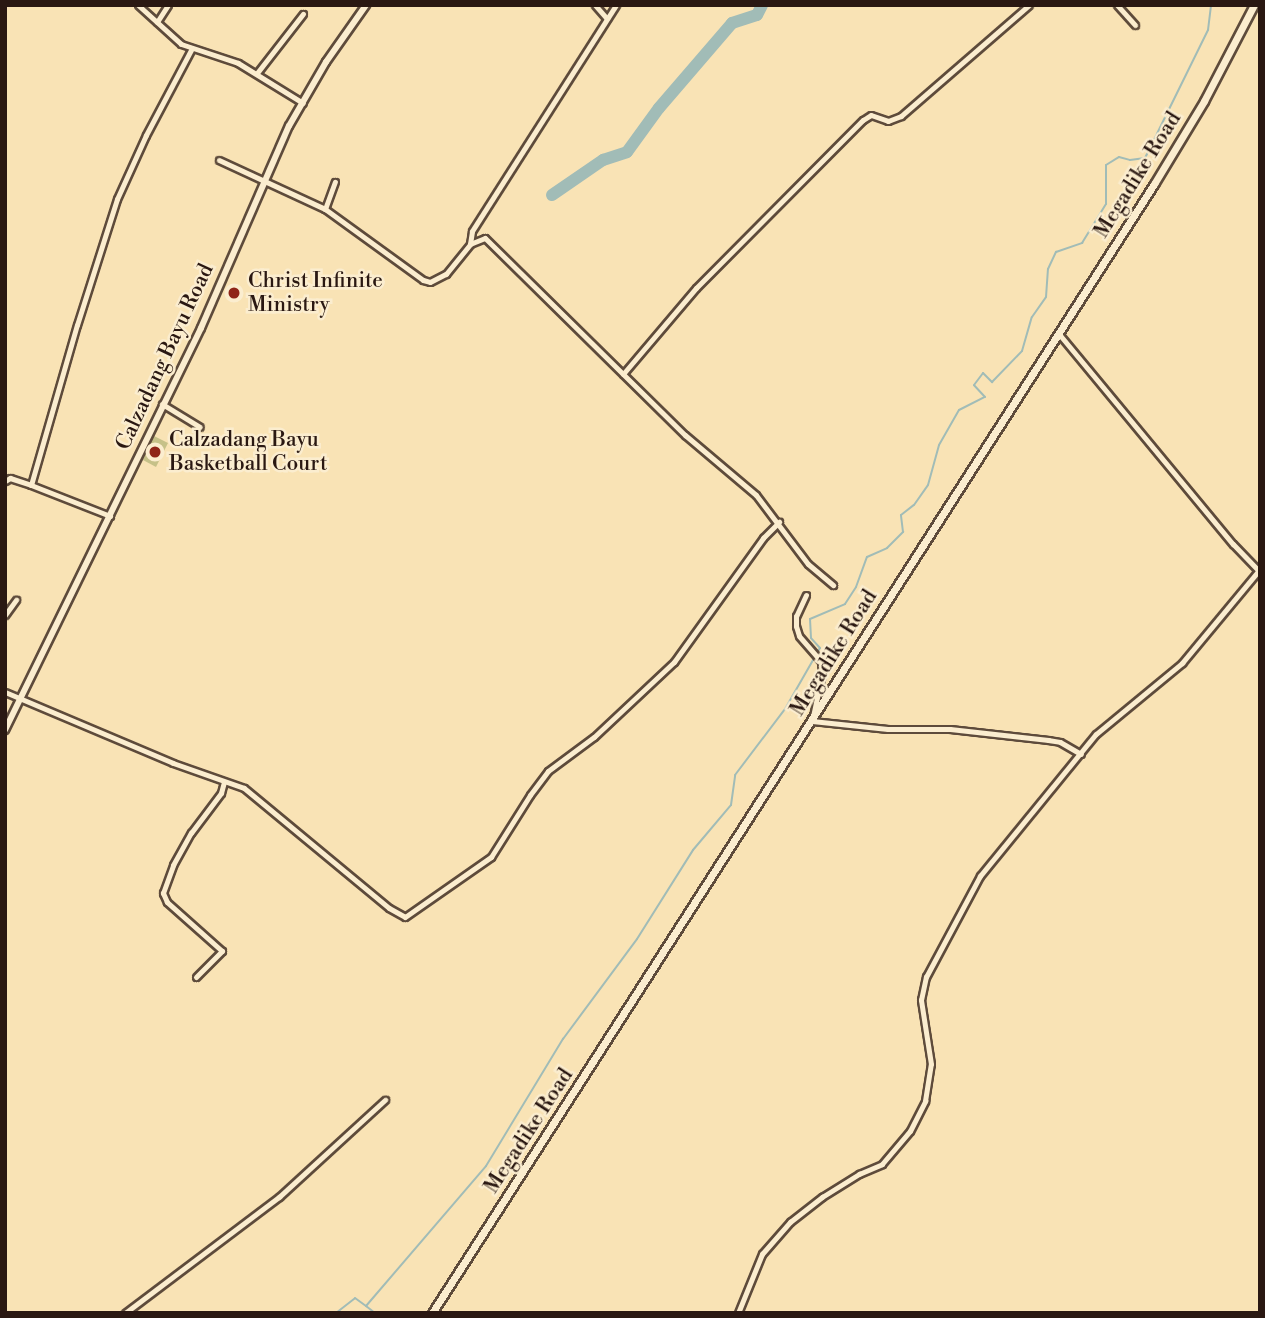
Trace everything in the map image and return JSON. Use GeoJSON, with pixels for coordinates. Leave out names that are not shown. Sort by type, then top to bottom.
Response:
{"type":"FeatureCollection","features":[{"type":"Feature","properties":{"kind":"main road","name":"Megadike Road"},"geometry":{"type":"LineString","coordinates":[[432,1313],[1059,334],[1205,101],[1254,5]]}},
{"type":"Feature","properties":{"kind":"street"},"geometry":{"type":"LineString","coordinates":[[138,5],[173,38],[192,48],[238,63],[303,103]]}},
{"type":"Feature","properties":{"kind":"street"},"geometry":{"type":"LineString","coordinates":[[158,23],[167,5]]}},
{"type":"Feature","properties":{"kind":"street","name":"Calzadang Bayu Road"},"geometry":{"type":"LineString","coordinates":[[5,730],[201,328],[262,182],[326,62],[366,5]]}},
{"type":"Feature","properties":{"kind":"street"},"geometry":{"type":"LineString","coordinates":[[594,5],[607,19]]}},
{"type":"Feature","properties":{"kind":"street"},"geometry":{"type":"LineString","coordinates":[[470,244],[472,231],[479,219],[616,5]]}},
{"type":"Feature","properties":{"kind":"street"},"geometry":{"type":"LineString","coordinates":[[622,374],[696,288],[863,120],[871,115],[888,121],[901,116],[1029,5]]}},
{"type":"Feature","properties":{"kind":"street"},"geometry":{"type":"LineString","coordinates":[[1117,5],[1135,25]]}},
{"type":"Feature","properties":{"kind":"street"},"geometry":{"type":"LineString","coordinates":[[257,73],[303,14]]}},
{"type":"Feature","properties":{"kind":"street"},"geometry":{"type":"LineString","coordinates":[[31,485],[117,200],[141,145],[192,48]]}},
{"type":"Feature","properties":{"kind":"street"},"geometry":{"type":"LineString","coordinates":[[219,160],[325,209],[423,280],[430,282],[446,274],[470,244],[485,238],[685,435],[752,491],[779,522],[808,564],[833,585]]}},
{"type":"Feature","properties":{"kind":"street"},"geometry":{"type":"LineString","coordinates":[[325,209],[335,182]]}},
{"type":"Feature","properties":{"kind":"street"},"geometry":{"type":"LineString","coordinates":[[738,1313],[762,1255],[790,1222],[822,1197],[859,1174],[882,1164],[910,1131],[925,1101],[931,1064],[921,1000],[934,958],[980,876],[1022,821],[1096,734],[1182,663],[1259,570],[1233,544],[1059,334]]}},
{"type":"Feature","properties":{"kind":"street"},"geometry":{"type":"LineString","coordinates":[[162,404],[200,427]]}},
{"type":"Feature","properties":{"kind":"street"},"geometry":{"type":"LineString","coordinates":[[5,481],[10,478],[110,516]]}},
{"type":"Feature","properties":{"kind":"street"},"geometry":{"type":"LineString","coordinates":[[5,692],[252,793],[389,908],[405,917],[491,857],[548,771],[594,737],[674,662],[763,538],[779,522]]}},
{"type":"Feature","properties":{"kind":"street"},"geometry":{"type":"LineString","coordinates":[[806,596],[796,616],[796,626],[799,636],[821,661],[822,674],[812,721],[888,729],[950,729],[1048,740],[1060,742],[1081,754]]}},
{"type":"Feature","properties":{"kind":"street"},"geometry":{"type":"LineString","coordinates":[[5,615],[16,600]]}},
{"type":"Feature","properties":{"kind":"street"},"geometry":{"type":"LineString","coordinates":[[196,977],[222,951],[167,902],[163,893],[173,865],[191,833],[221,793],[224,782]]}},
{"type":"Feature","properties":{"kind":"street"},"geometry":{"type":"LineString","coordinates":[[125,1313],[283,1194],[385,1100]]}},
{"type":"Feature","properties":{"kind":"shaded area","name":"Calzadang Bayu Basketball Court"},"geometry":{"type":"Polygon","coordinates":[[[154,436],[168,443],[156,467],[143,460],[154,436]]]}},
{"type":"Feature","properties":{"kind":"waterway"},"geometry":{"type":"LineString","coordinates":[[552,195],[603,160],[627,152],[659,108],[732,23],[757,15],[762,5]]}},
{"type":"Feature","properties":{"kind":"waterway"},"geometry":{"type":"LineString","coordinates":[[375,1313],[366,1306],[486,1166],[563,1039],[637,939],[693,850],[731,805],[735,775],[785,709],[820,648],[811,638],[810,619],[845,604],[856,587],[867,557],[887,548],[903,532],[901,515],[914,505],[928,485],[939,445],[959,410],[985,397],[974,385],[983,373],[992,382],[1022,351],[1032,317],[1046,297],[1048,269],[1056,252],[1082,243],[1106,204],[1106,165],[1119,157],[1130,160],[1145,158],[1208,30],[1211,5]]}},
{"type":"Feature","properties":{"kind":"waterway"},"geometry":{"type":"LineString","coordinates":[[336,1313],[355,1298],[366,1306]]}},
{"type":"Feature","properties":{"kind":"place","name":"Christ Infinite Ministry"},"geometry":{"type":"Point","coordinates":[234,293]}},
{"type":"Feature","properties":{"kind":"place","name":"Calzadang Bayu Basketball Court"},"geometry":{"type":"Point","coordinates":[155,452]}}]}
